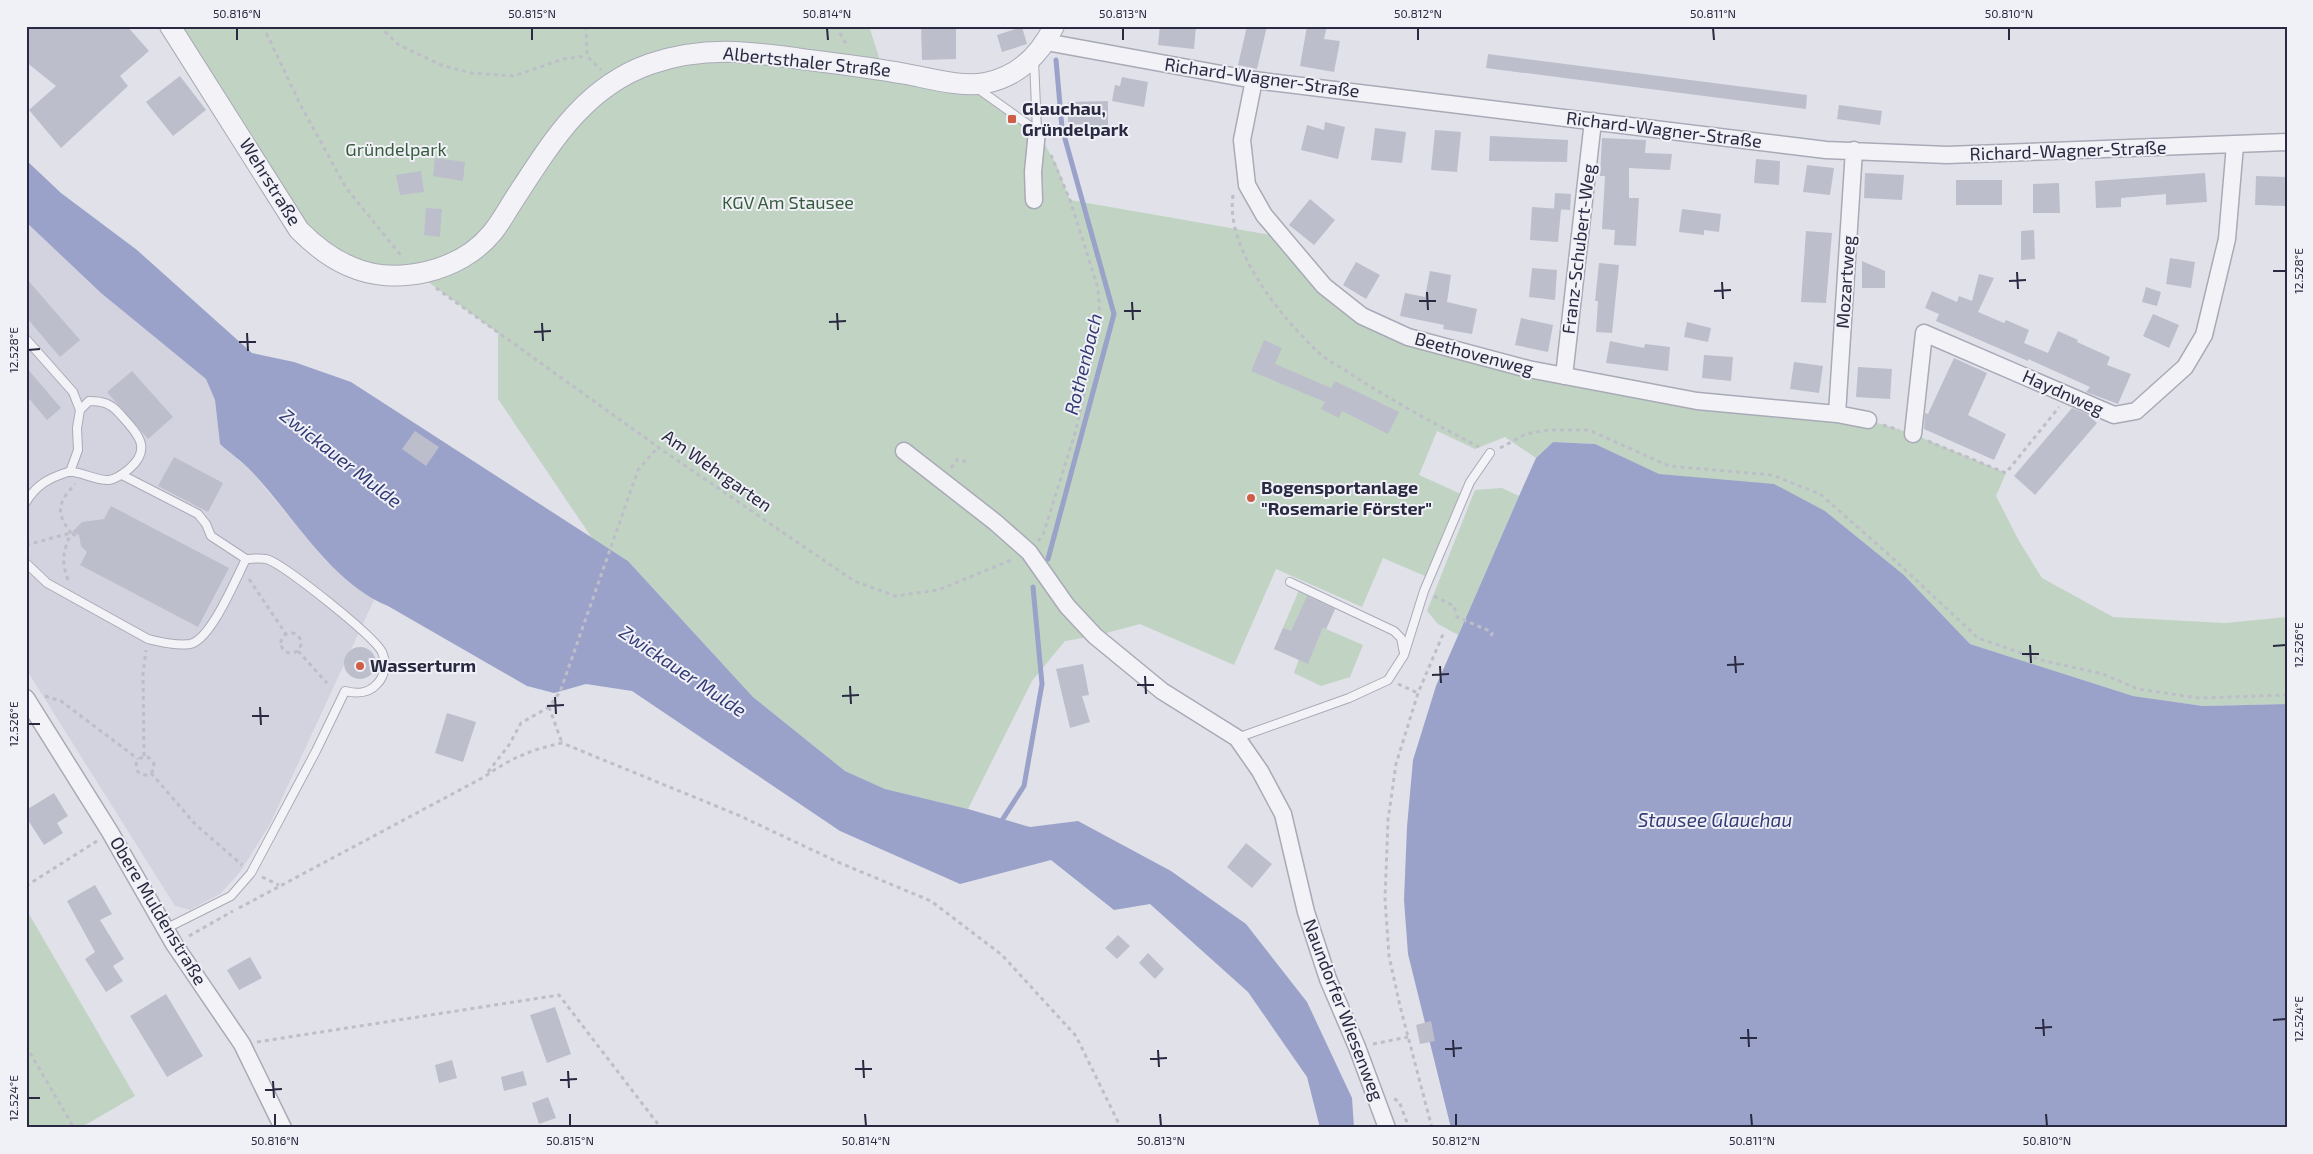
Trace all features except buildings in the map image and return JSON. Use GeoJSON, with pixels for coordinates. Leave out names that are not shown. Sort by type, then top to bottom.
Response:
{"type":"FeatureCollection","features":[{"type":"Feature","properties":{"kind":"street","name":"Wehrstraße"},"geometry":{"type":"LineString","coordinates":[[170,26],[299,230],[317,247],[351,267],[389,275],[416,273]]}},
{"type":"Feature","properties":{"kind":"street","name":"Albertsthaler Straße"},"geometry":{"type":"LineString","coordinates":[[416,273],[439,269],[460,260],[492,233],[535,166],[575,112],[612,82],[647,66],[677,56],[725,50],[858,66],[974,85],[1010,76],[1045,42]]}},
{"type":"Feature","properties":{"kind":"street","name":"Richard-Wagner-Straße"},"geometry":{"type":"LineString","coordinates":[[1045,42],[1254,80],[1826,150],[1947,156],[2287,142]]}},
{"type":"Feature","properties":{"kind":"street","name":"Beethovenweg"},"geometry":{"type":"LineString","coordinates":[[1254,80],[1242,140],[1247,185],[1264,215],[1324,286],[1362,316],[1408,337],[1519,367],[1697,401],[1837,414],[1868,420]]}},
{"type":"Feature","properties":{"kind":"street","name":"Franz-Schubert-Weg"},"geometry":{"type":"LineString","coordinates":[[1564,376],[1593,122]]}},
{"type":"Feature","properties":{"kind":"street"},"geometry":{"type":"LineString","coordinates":[[1034,200],[1033,172],[1037,131]]}},
{"type":"Feature","properties":{"kind":"street","name":"Haydnweg"},"geometry":{"type":"LineString","coordinates":[[1912,434],[1924,332],[2114,415],[2136,411],[2185,367],[2204,335],[2227,239],[2235,145]]}},
{"type":"Feature","properties":{"kind":"street","name":"Mozartweg"},"geometry":{"type":"LineString","coordinates":[[1837,414],[1854,150]]}},
{"type":"Feature","properties":{"kind":"street","name":"Naundorfer Wiesenweg"},"geometry":{"type":"LineString","coordinates":[[904,451],[995,522],[1029,552],[1067,606],[1095,636],[1162,692],[1237,738],[1260,771],[1283,814],[1306,912],[1328,979],[1358,1047],[1387,1128]]}},
{"type":"Feature","properties":{"kind":"street","name":"Obere Muldenstraße"},"geometry":{"type":"LineString","coordinates":[[26,698],[110,832],[165,930],[242,1044],[283,1128]]}},
{"type":"Feature","properties":{"kind":"lane"},"geometry":{"type":"LineString","coordinates":[[1037,131],[1045,42]]}},
{"type":"Feature","properties":{"kind":"lane"},"geometry":{"type":"LineString","coordinates":[[974,85],[1037,131]]}},
{"type":"Feature","properties":{"kind":"lane"},"geometry":{"type":"LineString","coordinates":[[26,339],[73,392],[80,410],[77,428],[78,450],[70,472]]}},
{"type":"Feature","properties":{"kind":"lane"},"geometry":{"type":"LineString","coordinates":[[26,502],[33,490],[40,484],[70,472],[95,479],[110,480],[122,475],[137,462],[142,450],[138,433],[114,408],[101,401],[89,401],[80,410]]}},
{"type":"Feature","properties":{"kind":"lane"},"geometry":{"type":"LineString","coordinates":[[1237,738],[1349,698],[1388,680],[1404,655],[1424,591],[1470,482],[1490,453]]}},
{"type":"Feature","properties":{"kind":"lane"},"geometry":{"type":"LineString","coordinates":[[122,475],[198,514],[206,524],[211,536],[246,559],[268,559],[303,582],[370,639],[382,652],[384,662],[384,671],[380,680],[373,688],[355,694],[345,691],[316,751],[251,873],[231,896],[165,930]]}},
{"type":"Feature","properties":{"kind":"lane"},"geometry":{"type":"LineString","coordinates":[[26,563],[48,583],[148,639],[165,643],[191,644],[207,632],[246,559]]}},
{"type":"Feature","properties":{"kind":"lane"},"geometry":{"type":"LineString","coordinates":[[1290,582],[1394,631],[1401,638],[1404,655]]}},
{"type":"Feature","properties":{"kind":"path","name":"Am Wehrgarten"},"geometry":{"type":"LineString","coordinates":[[263,26],[300,104],[346,188],[416,273],[658,447],[854,581],[895,596],[938,590],[1029,552]]}},
{"type":"Feature","properties":{"kind":"path"},"geometry":{"type":"LineString","coordinates":[[379,26],[399,46],[441,65],[472,73],[514,76],[563,59],[587,56]]}},
{"type":"Feature","properties":{"kind":"path"},"geometry":{"type":"LineString","coordinates":[[586,26],[587,56],[612,82]]}},
{"type":"Feature","properties":{"kind":"path"},"geometry":{"type":"LineString","coordinates":[[1029,552],[1043,535],[1076,430],[1100,319],[1098,288],[1070,200],[1056,164],[1037,131]]}},
{"type":"Feature","properties":{"kind":"path"},"geometry":{"type":"LineString","coordinates":[[1234,188],[1232,207],[1243,255],[1274,304],[1320,354],[1376,390],[1490,453],[1526,434],[1548,430],[1589,430],[1669,466],[1772,475],[1820,494],[1888,553],[1978,638],[2041,660],[2103,674],[2138,689],[2199,698],[2287,694]]}},
{"type":"Feature","properties":{"kind":"path"},"geometry":{"type":"LineString","coordinates":[[1868,420],[1912,434],[2006,473],[2069,394]]}},
{"type":"Feature","properties":{"kind":"path"},"geometry":{"type":"LineString","coordinates":[[484,777],[509,745],[521,723],[549,707],[560,692],[638,470],[658,447]]}},
{"type":"Feature","properties":{"kind":"path"},"geometry":{"type":"LineString","coordinates":[[958,459],[970,463]]}},
{"type":"Feature","properties":{"kind":"path"},"geometry":{"type":"LineString","coordinates":[[71,534],[61,518],[60,507],[63,498],[77,482],[79,474]]}},
{"type":"Feature","properties":{"kind":"path"},"geometry":{"type":"LineString","coordinates":[[64,592],[68,582],[63,568],[62,556],[71,534]]}},
{"type":"Feature","properties":{"kind":"path"},"geometry":{"type":"LineString","coordinates":[[26,545],[71,534],[76,536],[77,534]]}},
{"type":"Feature","properties":{"kind":"path"},"geometry":{"type":"LineString","coordinates":[[242,568],[286,634]]}},
{"type":"Feature","properties":{"kind":"path"},"geometry":{"type":"LineString","coordinates":[[1424,591],[1454,606],[1457,617],[1492,632]]}},
{"type":"Feature","properties":{"kind":"path"},"geometry":{"type":"LineString","coordinates":[[293,632],[298,635],[302,645],[294,653],[288,653],[283,649],[281,640],[286,634],[293,632]]}},
{"type":"Feature","properties":{"kind":"path"},"geometry":{"type":"LineString","coordinates":[[1432,1128],[1408,1037],[1390,956],[1385,899],[1388,820],[1396,764],[1418,693],[1444,632]]}},
{"type":"Feature","properties":{"kind":"path"},"geometry":{"type":"LineString","coordinates":[[144,756],[143,674],[148,639]]}},
{"type":"Feature","properties":{"kind":"path"},"geometry":{"type":"LineString","coordinates":[[298,650],[326,683]]}},
{"type":"Feature","properties":{"kind":"path"},"geometry":{"type":"LineString","coordinates":[[1388,680],[1418,693]]}},
{"type":"Feature","properties":{"kind":"path"},"geometry":{"type":"LineString","coordinates":[[43,696],[61,701],[138,759]]}},
{"type":"Feature","properties":{"kind":"path"},"geometry":{"type":"LineString","coordinates":[[549,707],[562,743]]}},
{"type":"Feature","properties":{"kind":"path"},"geometry":{"type":"LineString","coordinates":[[174,944],[280,885],[484,777],[510,759],[535,748],[562,743],[738,815],[840,863],[931,901],[1002,955],[1076,1036],[1121,1128]]}},
{"type":"Feature","properties":{"kind":"path"},"geometry":{"type":"LineString","coordinates":[[144,756],[153,760],[154,765],[151,773]]}},
{"type":"Feature","properties":{"kind":"path"},"geometry":{"type":"LineString","coordinates":[[144,756],[138,759],[135,767],[137,771],[145,775],[151,773]]}},
{"type":"Feature","properties":{"kind":"path"},"geometry":{"type":"LineString","coordinates":[[151,773],[195,824],[225,852],[251,873],[280,885]]}},
{"type":"Feature","properties":{"kind":"path"},"geometry":{"type":"LineString","coordinates":[[26,886],[110,832]]}},
{"type":"Feature","properties":{"kind":"path"},"geometry":{"type":"LineString","coordinates":[[242,1044],[559,995],[661,1128]]}},
{"type":"Feature","properties":{"kind":"path"},"geometry":{"type":"LineString","coordinates":[[1358,1047],[1408,1037]]}},
{"type":"Feature","properties":{"kind":"path"},"geometry":{"type":"LineString","coordinates":[[26,1046],[74,1128]]}},
{"type":"Feature","properties":{"kind":"shaded area"},"geometry":{"type":"Polygon","coordinates":[[[26,222],[101,293],[206,379],[215,400],[220,444],[251,471],[326,561],[374,600],[270,824],[240,872],[220,894],[190,910],[175,906],[26,669],[26,222]]]}},
{"type":"Feature","properties":{"kind":"green space"},"geometry":{"type":"Polygon","coordinates":[[[175,26],[869,26],[883,70],[974,85],[1037,131],[1056,164],[1070,200],[1282,237],[1362,316],[1528,369],[1868,420],[1913,434],[2006,473],[1996,496],[2019,541],[2042,578],[2113,617],[2225,623],[2287,617],[2287,704],[2203,706],[2133,696],[1970,644],[1904,575],[1825,511],[1708,479],[1658,474],[1594,444],[1553,442],[1536,458],[1505,437],[1475,449],[1437,431],[1419,475],[1461,494],[1425,576],[1383,558],[1362,607],[1276,569],[1234,665],[1140,624],[1095,636],[1065,641],[1032,681],[968,809],[885,789],[845,771],[753,697],[628,561],[592,538],[498,399],[498,333],[416,273],[389,275],[317,247],[175,26]]]}},
{"type":"Feature","properties":{"kind":"green space"},"geometry":{"type":"Polygon","coordinates":[[[1502,488],[1519,496],[1458,635],[1438,624],[1427,611],[1475,490],[1502,488]]]}},
{"type":"Feature","properties":{"kind":"green space"},"geometry":{"type":"Polygon","coordinates":[[[1299,590],[1336,607],[1326,629],[1363,645],[1350,677],[1321,686],[1294,673],[1299,659],[1274,649],[1299,590]]]}},
{"type":"Feature","properties":{"kind":"green space"},"geometry":{"type":"Polygon","coordinates":[[[26,909],[135,1096],[80,1128],[26,1128],[26,909]]]}},
{"type":"Feature","properties":{"kind":"water","name":"Zwickauer Mulde"},"geometry":{"type":"Polygon","coordinates":[[[26,160],[61,193],[137,250],[252,353],[294,362],[351,382],[628,561],[753,697],[845,771],[885,789],[968,809],[1030,827],[1078,821],[1171,871],[1246,924],[1307,1002],[1352,1098],[1354,1128],[1320,1128],[1307,1077],[1248,992],[1150,904],[1114,910],[1051,860],[960,884],[840,831],[632,691],[586,684],[554,693],[527,686],[367,595],[331,565],[252,472],[220,444],[215,400],[206,379],[101,293],[26,222],[26,160]]]}},
{"type":"Feature","properties":{"kind":"water","name":"Stausee Glauchau"},"geometry":{"type":"Polygon","coordinates":[[[1553,442],[1595,444],[1659,474],[1774,484],[1825,511],[1904,575],[1970,644],[2133,696],[2203,706],[2287,704],[2287,1128],[1451,1128],[1408,954],[1404,900],[1407,827],[1413,760],[1436,686],[1519,496],[1536,458],[1553,442]]]}},
{"type":"Feature","properties":{"kind":"waterway","name":"Rothenbach"},"geometry":{"type":"LineString","coordinates":[[1048,559],[1114,314],[1062,128],[1056,60]]}},
{"type":"Feature","properties":{"kind":"waterway","name":"Rothenbach"},"geometry":{"type":"LineString","coordinates":[[999,825],[1024,786],[1042,684],[1033,587]]}},
{"type":"Feature","properties":{"kind":"place","name":"Glauchau, Gründelpark"},"geometry":{"type":"Point","coordinates":[1012,119]}},
{"type":"Feature","properties":{"kind":"place","name":"Bogensportanlage \"Rosemarie Förster\""},"geometry":{"type":"Point","coordinates":[1251,498]}},
{"type":"Feature","properties":{"kind":"place","name":"Wasserturm"},"geometry":{"type":"Point","coordinates":[360,666]}},
{"type":"Feature","properties":{"kind":"park label","name":"Gründelpark"},"geometry":{"type":"Point","coordinates":[396,150]}},
{"type":"Feature","properties":{"kind":"park label","name":"KGV Am Stausee"},"geometry":{"type":"Point","coordinates":[788,203]}}]}
